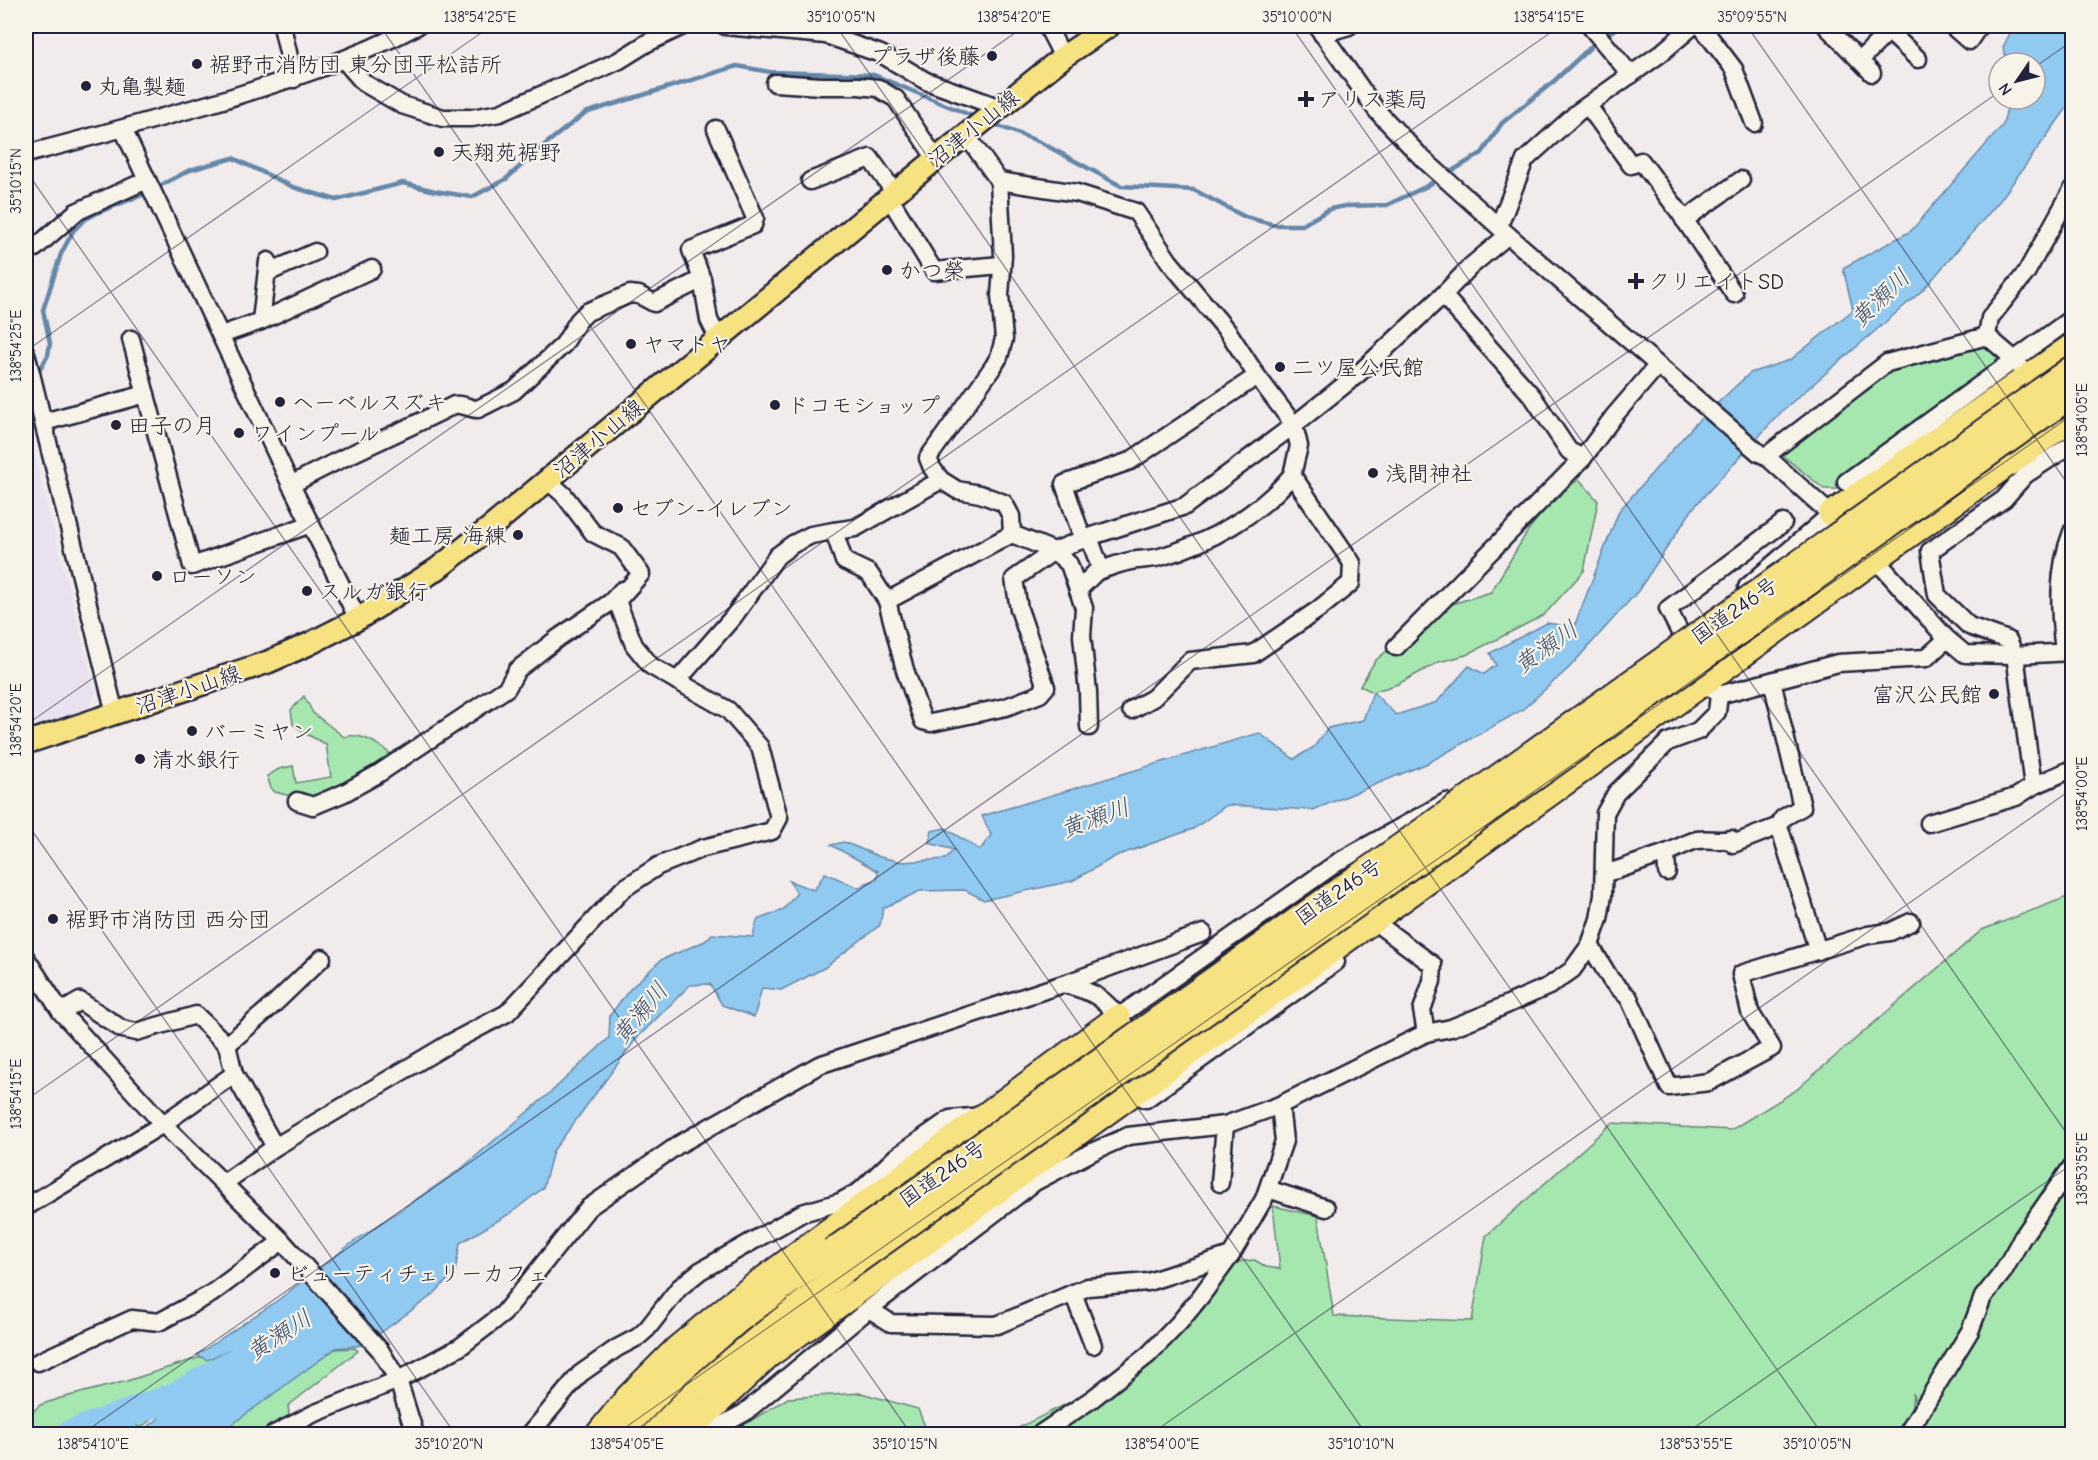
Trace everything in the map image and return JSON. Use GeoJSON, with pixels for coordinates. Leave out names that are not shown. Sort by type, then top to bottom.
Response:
{"type":"FeatureCollection","features":[{"type":"Feature","properties":{"kind":"highway"},"geometry":{"type":"LineString","coordinates":[[1831,514],[2022,369],[2073,346]]}},
{"type":"Feature","properties":{"kind":"highway","name":"国道246号"},"geometry":{"type":"LineString","coordinates":[[654,1434],[838,1261],[2073,368]]}},
{"type":"Feature","properties":{"kind":"highway","name":"国道246号"},"geometry":{"type":"LineString","coordinates":[[619,1434],[678,1373],[738,1320],[838,1261],[2073,396]]}},
{"type":"Feature","properties":{"kind":"highway"},"geometry":{"type":"LineString","coordinates":[[685,1434],[768,1356],[1032,1174],[1161,1072],[1379,923],[1712,688],[1876,559],[2073,418]]}},
{"type":"Feature","properties":{"kind":"highway"},"geometry":{"type":"LineString","coordinates":[[598,1434],[628,1397],[676,1348],[739,1296],[1118,1017]]}},
{"type":"Feature","properties":{"kind":"main road","name":"沼津小山線"},"geometry":{"type":"LineString","coordinates":[[26,743],[268,662],[358,619],[437,569],[996,109],[1063,57],[1109,26]]}},
{"type":"Feature","properties":{"kind":"street"},"geometry":{"type":"LineString","coordinates":[[282,26],[294,79]]}},
{"type":"Feature","properties":{"kind":"street"},"geometry":{"type":"LineString","coordinates":[[26,154],[123,129],[294,79],[344,60],[417,26]]}},
{"type":"Feature","properties":{"kind":"street"},"geometry":{"type":"LineString","coordinates":[[344,60],[364,83],[402,105],[443,118],[472,118],[500,112],[566,84],[618,61],[683,26]]}},
{"type":"Feature","properties":{"kind":"street"},"geometry":{"type":"LineString","coordinates":[[725,26],[826,35],[881,54],[926,81],[996,109]]}},
{"type":"Feature","properties":{"kind":"street"},"geometry":{"type":"LineString","coordinates":[[1047,26],[1063,57]]}},
{"type":"Feature","properties":{"kind":"street"},"geometry":{"type":"LineString","coordinates":[[1348,26],[1320,30],[1377,111],[1434,169],[1503,231],[1831,514],[1876,559],[1959,651],[1965,654],[2014,656],[2068,652],[2060,616],[2060,589],[2073,532]]}},
{"type":"Feature","properties":{"kind":"street"},"geometry":{"type":"LineString","coordinates":[[834,531],[844,561],[869,573],[887,601],[905,670],[923,721],[931,723],[1006,707],[1040,694],[1046,687],[1019,609],[1014,579],[1054,551],[1086,538],[1185,506],[1358,374],[1443,295],[1503,231],[1525,160],[1587,106],[1660,54],[1693,26]]}},
{"type":"Feature","properties":{"kind":"street"},"geometry":{"type":"LineString","coordinates":[[1701,26],[1734,69],[1754,123]]}},
{"type":"Feature","properties":{"kind":"street"},"geometry":{"type":"LineString","coordinates":[[1826,26],[1872,73]]}},
{"type":"Feature","properties":{"kind":"street"},"geometry":{"type":"LineString","coordinates":[[1952,26],[1969,41],[1979,26]]}},
{"type":"Feature","properties":{"kind":"street"},"geometry":{"type":"LineString","coordinates":[[1591,27],[1631,75]]}},
{"type":"Feature","properties":{"kind":"street"},"geometry":{"type":"LineString","coordinates":[[1860,60],[1886,28],[1918,59]]}},
{"type":"Feature","properties":{"kind":"street"},"geometry":{"type":"LineString","coordinates":[[775,83],[878,88],[896,99],[936,159]]}},
{"type":"Feature","properties":{"kind":"street"},"geometry":{"type":"LineString","coordinates":[[1587,106],[1631,165],[1641,161],[1734,294]]}},
{"type":"Feature","properties":{"kind":"street"},"geometry":{"type":"LineString","coordinates":[[123,129],[291,485],[358,619]]}},
{"type":"Feature","properties":{"kind":"street"},"geometry":{"type":"LineString","coordinates":[[716,129],[755,218],[753,225],[691,250],[702,279],[709,320],[718,338]]}},
{"type":"Feature","properties":{"kind":"street"},"geometry":{"type":"LineString","coordinates":[[968,134],[999,181],[1003,256],[1000,265],[1000,295],[1004,339],[999,357],[928,458],[941,480],[957,490],[980,494],[1004,503],[1011,516],[1012,534]]}},
{"type":"Feature","properties":{"kind":"street"},"geometry":{"type":"LineString","coordinates":[[810,181],[870,158],[934,271],[1000,265]]}},
{"type":"Feature","properties":{"kind":"street"},"geometry":{"type":"LineString","coordinates":[[35,248],[76,212],[147,180]]}},
{"type":"Feature","properties":{"kind":"street"},"geometry":{"type":"LineString","coordinates":[[1684,220],[1741,180]]}},
{"type":"Feature","properties":{"kind":"street"},"geometry":{"type":"LineString","coordinates":[[999,181],[1077,193],[1136,212],[1169,261],[1229,333],[1257,376],[1294,425],[1299,446],[1292,475],[1281,488],[1232,526],[1208,541],[1158,558],[1135,560],[1097,571],[1078,590]]}},
{"type":"Feature","properties":{"kind":"street"},"geometry":{"type":"LineString","coordinates":[[1987,336],[1990,318],[2026,273],[2065,200],[2073,190]]}},
{"type":"Feature","properties":{"kind":"street"},"geometry":{"type":"LineString","coordinates":[[261,321],[268,267],[315,252]]}},
{"type":"Feature","properties":{"kind":"street"},"geometry":{"type":"LineString","coordinates":[[221,336],[261,321],[372,269]]}},
{"type":"Feature","properties":{"kind":"street"},"geometry":{"type":"LineString","coordinates":[[291,485],[332,462],[350,457],[374,442],[418,424],[454,405],[460,404],[478,409],[514,391],[564,344],[578,321],[587,312],[630,294],[639,295],[654,303],[702,279]]}},
{"type":"Feature","properties":{"kind":"street"},"geometry":{"type":"LineString","coordinates":[[1443,295],[1533,397],[1569,451],[1583,458]]}},
{"type":"Feature","properties":{"kind":"street"},"geometry":{"type":"LineString","coordinates":[[1846,482],[2022,369],[2073,318]]}},
{"type":"Feature","properties":{"kind":"street"},"geometry":{"type":"LineString","coordinates":[[1987,336],[2022,369]]}},
{"type":"Feature","properties":{"kind":"street"},"geometry":{"type":"LineString","coordinates":[[1763,454],[1887,363],[1987,336]]}},
{"type":"Feature","properties":{"kind":"street"},"geometry":{"type":"LineString","coordinates":[[131,339],[192,566],[311,524]]}},
{"type":"Feature","properties":{"kind":"street"},"geometry":{"type":"LineString","coordinates":[[28,368],[44,422],[115,714]]}},
{"type":"Feature","properties":{"kind":"street"},"geometry":{"type":"LineString","coordinates":[[1396,647],[1583,458],[1614,416],[1660,368]]}},
{"type":"Feature","properties":{"kind":"street"},"geometry":{"type":"LineString","coordinates":[[1101,570],[1064,484],[1130,461],[1257,376]]}},
{"type":"Feature","properties":{"kind":"street"},"geometry":{"type":"LineString","coordinates":[[44,422],[146,394]]}},
{"type":"Feature","properties":{"kind":"street"},"geometry":{"type":"LineString","coordinates":[[2033,786],[2014,656],[2008,639],[1969,626],[1937,595],[1930,551],[2004,500],[2025,475],[2073,444]]}},
{"type":"Feature","properties":{"kind":"street"},"geometry":{"type":"LineString","coordinates":[[1131,710],[1153,698],[1190,661],[1253,654],[1319,609],[1351,583],[1352,563],[1292,475]]}},
{"type":"Feature","properties":{"kind":"street"},"geometry":{"type":"LineString","coordinates":[[224,1183],[275,1147],[450,1043],[507,1013],[624,890],[658,866],[703,848],[772,831],[779,818],[760,747],[728,710],[651,666],[634,645],[617,601],[641,574],[640,571],[621,547],[593,533],[564,495],[547,480]]}},
{"type":"Feature","properties":{"kind":"street"},"geometry":{"type":"LineString","coordinates":[[677,681],[734,616],[777,556],[793,544],[812,535],[855,528],[941,480]]}},
{"type":"Feature","properties":{"kind":"street"},"geometry":{"type":"LineString","coordinates":[[1118,1017],[1338,862],[1536,752],[1684,642],[1831,514]]}},
{"type":"Feature","properties":{"kind":"street"},"geometry":{"type":"LineString","coordinates":[[711,1431],[744,1413],[1032,1174],[1128,1136],[1225,1125],[1280,1105],[1426,1033],[1451,1028],[1549,986],[1572,970],[1590,945],[1599,919],[1604,873],[1605,813],[1616,793],[1668,742],[1698,731],[1716,712],[1712,688],[1684,642],[1668,609],[1783,522]]}},
{"type":"Feature","properties":{"kind":"street"},"geometry":{"type":"LineString","coordinates":[[1012,534],[1054,551],[1069,564],[1084,608],[1082,636],[1089,727]]}},
{"type":"Feature","properties":{"kind":"street"},"geometry":{"type":"LineString","coordinates":[[887,601],[1012,534]]}},
{"type":"Feature","properties":{"kind":"street"},"geometry":{"type":"LineString","coordinates":[[297,801],[313,806],[344,794],[442,732],[507,688],[517,670],[610,602],[640,571]]}},
{"type":"Feature","properties":{"kind":"street"},"geometry":{"type":"LineString","coordinates":[[1712,688],[1772,681],[1838,663],[1926,658],[1947,639]]}},
{"type":"Feature","properties":{"kind":"street"},"geometry":{"type":"LineString","coordinates":[[1604,873],[1698,840],[1710,839],[1718,842],[1731,839],[1733,844],[1779,826],[1783,818],[1802,807],[1772,681]]}},
{"type":"Feature","properties":{"kind":"street"},"geometry":{"type":"LineString","coordinates":[[1929,823],[2016,797],[2033,786],[2073,770]]}},
{"type":"Feature","properties":{"kind":"street"},"geometry":{"type":"LineString","coordinates":[[1779,826],[1818,951]]}},
{"type":"Feature","properties":{"kind":"street"},"geometry":{"type":"LineString","coordinates":[[1666,853],[1667,872]]}},
{"type":"Feature","properties":{"kind":"street"},"geometry":{"type":"LineString","coordinates":[[1338,862],[1379,923],[1433,965],[1432,981],[1422,1010],[1426,1033]]}},
{"type":"Feature","properties":{"kind":"street"},"geometry":{"type":"LineString","coordinates":[[1590,945],[1611,980],[1629,998],[1669,1087],[1709,1082],[1772,1048],[1750,1012],[1741,974],[1868,935],[1890,932],[1911,922]]}},
{"type":"Feature","properties":{"kind":"street"},"geometry":{"type":"LineString","coordinates":[[1133,1093],[1146,1100],[1379,923]]}},
{"type":"Feature","properties":{"kind":"street"},"geometry":{"type":"LineString","coordinates":[[274,1434],[314,1414],[398,1380],[460,1347],[503,1314],[588,1208],[678,1145],[819,1065],[1063,984],[1203,933]]}},
{"type":"Feature","properties":{"kind":"street"},"geometry":{"type":"LineString","coordinates":[[26,958],[60,1012],[163,1124],[305,1265],[380,1350],[398,1380],[415,1434]]}},
{"type":"Feature","properties":{"kind":"street"},"geometry":{"type":"LineString","coordinates":[[227,1045],[322,958]]}},
{"type":"Feature","properties":{"kind":"street"},"geometry":{"type":"LineString","coordinates":[[1063,984],[1083,989],[1104,999],[1161,1072]]}},
{"type":"Feature","properties":{"kind":"street"},"geometry":{"type":"LineString","coordinates":[[60,1012],[80,1001],[122,1029],[136,1032],[196,1015],[227,1045],[234,1074],[275,1147]]}},
{"type":"Feature","properties":{"kind":"street"},"geometry":{"type":"LineString","coordinates":[[26,1207],[163,1124],[234,1074]]}},
{"type":"Feature","properties":{"kind":"street"},"geometry":{"type":"LineString","coordinates":[[1040,1434],[1092,1399],[1148,1355],[1179,1323],[1231,1255],[1264,1199],[1284,1141],[1280,1105]]}},
{"type":"Feature","properties":{"kind":"street"},"geometry":{"type":"LineString","coordinates":[[530,1434],[579,1374],[617,1347],[638,1337],[679,1288],[700,1271],[802,1213],[840,1202],[860,1191],[897,1156],[950,1119],[984,1116]]}},
{"type":"Feature","properties":{"kind":"street"},"geometry":{"type":"LineString","coordinates":[[1220,1182],[1225,1125]]}},
{"type":"Feature","properties":{"kind":"street"},"geometry":{"type":"LineString","coordinates":[[1907,1434],[1970,1331],[1983,1297],[2003,1272],[2022,1238],[2073,1166]]}},
{"type":"Feature","properties":{"kind":"street"},"geometry":{"type":"LineString","coordinates":[[1268,1189],[1326,1208]]}},
{"type":"Feature","properties":{"kind":"street"},"geometry":{"type":"LineString","coordinates":[[38,1362],[132,1319],[159,1322],[211,1294],[282,1241]]}},
{"type":"Feature","properties":{"kind":"street"},"geometry":{"type":"LineString","coordinates":[[869,1309],[891,1323],[996,1325],[1088,1287],[1148,1282],[1231,1255]]}},
{"type":"Feature","properties":{"kind":"street"},"geometry":{"type":"LineString","coordinates":[[1073,1293],[1093,1345]]}},
{"type":"Feature","properties":{"kind":"shaded area"},"geometry":{"type":"Polygon","coordinates":[[[26,422],[96,694],[89,708],[26,729],[26,422]]]}},
{"type":"Feature","properties":{"kind":"green space"},"geometry":{"type":"Polygon","coordinates":[[[1984,337],[2013,367],[1841,489],[1824,489],[1782,455],[1787,443],[1880,372],[1984,337]]]}},
{"type":"Feature","properties":{"kind":"green space"},"geometry":{"type":"Polygon","coordinates":[[[1579,479],[1598,501],[1584,571],[1544,615],[1466,655],[1439,662],[1398,684],[1373,692],[1360,686],[1375,661],[1436,609],[1491,592],[1529,529],[1551,502],[1579,479]]]}},
{"type":"Feature","properties":{"kind":"green space"},"geometry":{"type":"Polygon","coordinates":[[[304,696],[313,713],[344,737],[365,738],[379,745],[396,759],[317,803],[275,792],[267,776],[279,769],[293,766],[296,783],[331,777],[326,744],[293,724],[291,710],[304,696]]]}},
{"type":"Feature","properties":{"kind":"green space"},"geometry":{"type":"Polygon","coordinates":[[[2072,895],[2072,1434],[1920,1434],[1913,1393],[1910,1429],[1904,1434],[1006,1434],[1124,1375],[1225,1263],[1255,1260],[1266,1267],[1280,1269],[1273,1206],[1318,1216],[1334,1316],[1472,1321],[1486,1236],[1612,1123],[1731,1130],[1795,1091],[1982,930],[2072,895]]]}},
{"type":"Feature","properties":{"kind":"green space"},"geometry":{"type":"Polygon","coordinates":[[[250,1341],[244,1354],[202,1379],[173,1390],[157,1415],[140,1428],[130,1420],[100,1410],[79,1431],[70,1434],[26,1434],[26,1418],[40,1405],[127,1381],[250,1341]]]}},
{"type":"Feature","properties":{"kind":"green space"},"geometry":{"type":"Polygon","coordinates":[[[355,1348],[358,1351],[288,1406],[290,1421],[264,1434],[213,1434],[335,1349],[355,1348]]]}},
{"type":"Feature","properties":{"kind":"green space"},"geometry":{"type":"Polygon","coordinates":[[[861,1393],[918,1409],[928,1434],[729,1434],[788,1398],[861,1393]]]}},
{"type":"Feature","properties":{"kind":"water"},"geometry":{"type":"Polygon","coordinates":[[[2014,26],[2072,26],[2072,101],[2001,199],[1924,289],[1783,410],[1694,507],[1638,591],[1569,668],[1522,710],[1428,763],[1313,810],[1227,805],[1193,829],[1116,856],[1072,881],[984,900],[965,890],[920,891],[883,908],[880,925],[824,968],[781,990],[762,988],[754,1017],[722,1005],[710,984],[690,985],[636,1039],[553,1151],[543,1188],[511,1213],[460,1243],[455,1272],[434,1294],[364,1345],[336,1348],[219,1434],[81,1434],[98,1413],[123,1415],[143,1430],[157,1420],[172,1392],[190,1393],[250,1358],[249,1341],[207,1360],[197,1355],[278,1300],[352,1243],[462,1168],[552,1091],[609,1038],[610,1015],[630,989],[661,960],[705,941],[712,934],[753,937],[757,920],[783,910],[797,893],[789,881],[814,890],[825,873],[859,888],[877,880],[878,871],[831,845],[844,842],[880,857],[902,862],[945,859],[954,850],[929,843],[932,831],[945,828],[980,850],[991,835],[982,816],[1259,733],[1294,759],[1314,747],[1328,728],[1363,720],[1373,692],[1396,715],[1437,702],[1469,666],[1484,674],[1496,665],[1490,653],[1547,623],[1574,627],[1619,511],[1694,425],[1750,373],[1790,360],[1853,310],[1843,268],[1911,231],[2003,125],[2006,111],[2047,111],[2047,51],[2004,51],[2003,47],[2014,26]]]}},
{"type":"Feature","properties":{"kind":"waterway"},"geometry":{"type":"LineString","coordinates":[[1603,36],[1621,26]]}},
{"type":"Feature","properties":{"kind":"waterway"},"geometry":{"type":"LineString","coordinates":[[991,123],[1040,142],[1121,186],[1194,190],[1245,217],[1275,225],[1302,225],[1330,209],[1345,206],[1387,205],[1425,187],[1482,153],[1502,123],[1553,82],[1597,41]]}},
{"type":"Feature","properties":{"kind":"waterway"},"geometry":{"type":"LineString","coordinates":[[35,373],[41,368],[48,355],[50,343],[43,310],[61,254],[73,231],[84,220],[97,213],[142,195],[190,170],[233,158],[293,187],[336,200],[403,183],[472,197],[506,179],[585,113],[737,66],[770,72],[874,75],[977,118]]}},
{"type":"Feature","properties":{"kind":"waterway","name":"黄瀬川"},"geometry":{"type":"LineString","coordinates":[[70,1434],[176,1396],[282,1335]]}},
{"type":"Feature","properties":{"kind":"place","name":"プラザ後藤"},"geometry":{"type":"Point","coordinates":[992,56]}},
{"type":"Feature","properties":{"kind":"place","name":"裾野市消防団 東分団平松詰所"},"geometry":{"type":"Point","coordinates":[197,64]}},
{"type":"Feature","properties":{"kind":"place","name":"丸亀製麺"},"geometry":{"type":"Point","coordinates":[86,86]}},
{"type":"Feature","properties":{"kind":"place","name":"アリス薬局"},"geometry":{"type":"Point","coordinates":[1306,99]}},
{"type":"Feature","properties":{"kind":"place","name":"天翔苑裾野"},"geometry":{"type":"Point","coordinates":[439,152]}},
{"type":"Feature","properties":{"kind":"place","name":"かつ榮"},"geometry":{"type":"Point","coordinates":[887,270]}},
{"type":"Feature","properties":{"kind":"place","name":"クリエイトSD"},"geometry":{"type":"Point","coordinates":[1636,281]}},
{"type":"Feature","properties":{"kind":"place","name":"ヤマトヤ"},"geometry":{"type":"Point","coordinates":[631,344]}},
{"type":"Feature","properties":{"kind":"place","name":"二ツ屋公民館"},"geometry":{"type":"Point","coordinates":[1280,367]}},
{"type":"Feature","properties":{"kind":"place","name":"ヘーベルスズキ"},"geometry":{"type":"Point","coordinates":[280,402]}},
{"type":"Feature","properties":{"kind":"place","name":"ドコモショップ"},"geometry":{"type":"Point","coordinates":[775,405]}},
{"type":"Feature","properties":{"kind":"place","name":"田子の月"},"geometry":{"type":"Point","coordinates":[116,425]}},
{"type":"Feature","properties":{"kind":"place","name":"ワインプール"},"geometry":{"type":"Point","coordinates":[239,433]}},
{"type":"Feature","properties":{"kind":"place","name":"浅間神社"},"geometry":{"type":"Point","coordinates":[1373,473]}},
{"type":"Feature","properties":{"kind":"place","name":"セブン-イレブン"},"geometry":{"type":"Point","coordinates":[618,508]}},
{"type":"Feature","properties":{"kind":"place","name":"麺工房 海練"},"geometry":{"type":"Point","coordinates":[518,535]}},
{"type":"Feature","properties":{"kind":"place","name":"ローソン"},"geometry":{"type":"Point","coordinates":[157,576]}},
{"type":"Feature","properties":{"kind":"place","name":"スルガ銀行"},"geometry":{"type":"Point","coordinates":[307,591]}},
{"type":"Feature","properties":{"kind":"place","name":"富沢公民館"},"geometry":{"type":"Point","coordinates":[1994,694]}},
{"type":"Feature","properties":{"kind":"place","name":"バーミヤン"},"geometry":{"type":"Point","coordinates":[192,731]}},
{"type":"Feature","properties":{"kind":"place","name":"清水銀行"},"geometry":{"type":"Point","coordinates":[140,759]}},
{"type":"Feature","properties":{"kind":"place","name":"裾野市消防団 西分団"},"geometry":{"type":"Point","coordinates":[53,919]}},
{"type":"Feature","properties":{"kind":"place","name":"ビューティチェリーカフェ"},"geometry":{"type":"Point","coordinates":[275,1273]}}]}
